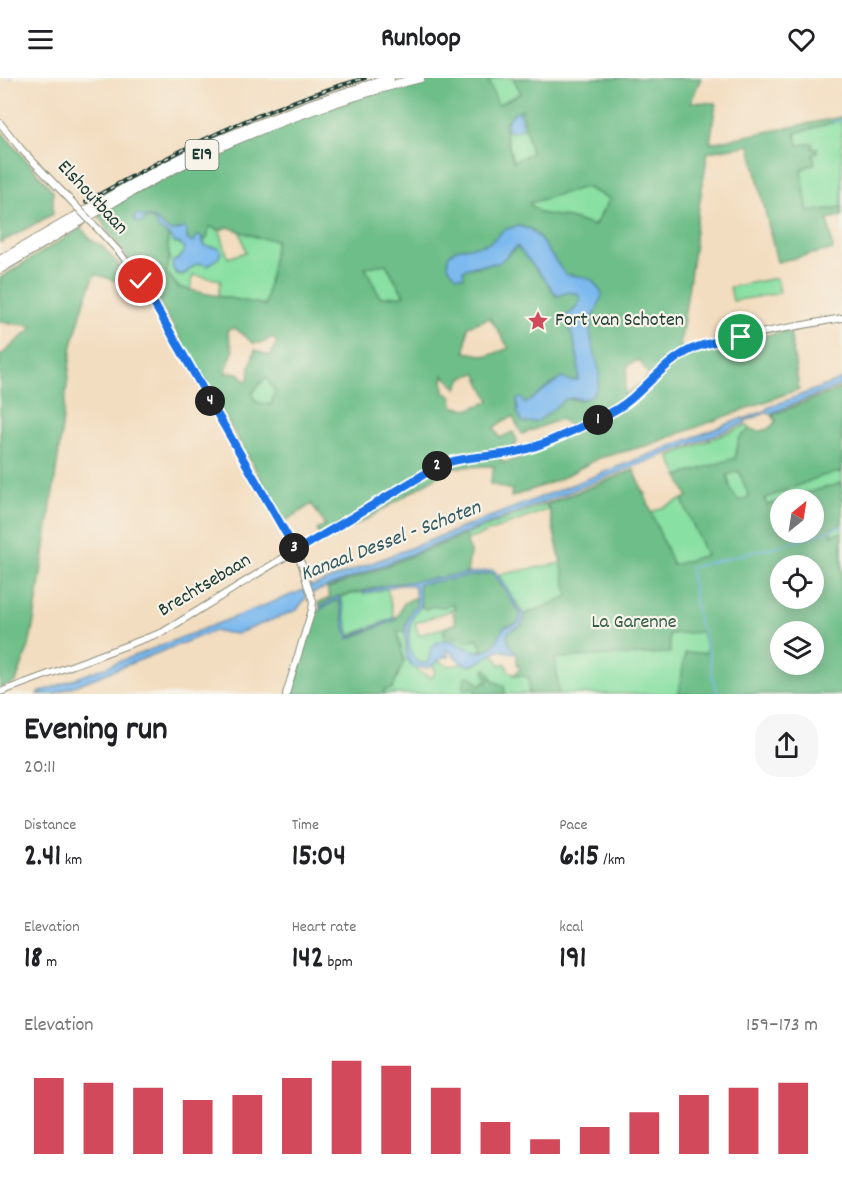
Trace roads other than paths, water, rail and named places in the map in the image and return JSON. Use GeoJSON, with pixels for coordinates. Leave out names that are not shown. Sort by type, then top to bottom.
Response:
{"type":"FeatureCollection","features":[{"type":"Feature","properties":{"kind":"highway","name":"E19"},"geometry":{"type":"LineString","coordinates":[[0,260],[135,182],[202,147],[313,103],[390,78]]}},
{"type":"Feature","properties":{"kind":"highway","name":"E19"},"geometry":{"type":"LineString","coordinates":[[0,268],[206,153],[314,110],[420,78]]}},
{"type":"Feature","properties":{"kind":"main road","name":"Elshoutbaan"},"geometry":{"type":"LineString","coordinates":[[0,123],[120,253],[138,277],[296,551],[313,603],[312,613],[286,694]]}},
{"type":"Feature","properties":{"kind":"main road","name":"Brechtsebaan"},"geometry":{"type":"LineString","coordinates":[[0,692],[163,632],[438,466],[455,460],[525,450],[606,416],[630,399],[671,362],[694,348],[710,342],[842,318]]}},
{"type":"Feature","properties":{"kind":"water"},"geometry":{"type":"Polygon","coordinates":[[[517,111],[520,112],[523,129],[508,131],[508,120],[517,111]]]}},
{"type":"Feature","properties":{"kind":"water"},"geometry":{"type":"Polygon","coordinates":[[[137,214],[155,219],[171,231],[184,228],[189,241],[194,242],[197,236],[201,236],[205,246],[219,248],[221,252],[219,257],[208,266],[198,264],[183,274],[178,274],[173,269],[172,263],[184,252],[183,245],[173,242],[169,235],[159,229],[155,221],[147,218],[141,223],[136,222],[134,218],[137,214]]]}},
{"type":"Feature","properties":{"kind":"water"},"geometry":{"type":"Polygon","coordinates":[[[517,226],[530,229],[567,275],[592,280],[602,293],[590,330],[599,375],[597,389],[585,399],[566,399],[538,421],[529,423],[522,422],[518,413],[517,399],[522,398],[525,404],[562,378],[571,381],[578,380],[577,356],[565,316],[573,311],[581,300],[578,294],[569,292],[557,296],[517,246],[499,263],[463,270],[464,277],[456,276],[448,266],[448,256],[456,249],[491,242],[504,230],[517,226]]]}},
{"type":"Feature","properties":{"kind":"water"},"geometry":{"type":"Polygon","coordinates":[[[842,379],[842,385],[745,421],[745,423],[312,593],[307,593],[297,610],[236,634],[213,631],[54,694],[36,694],[304,590],[310,585],[313,586],[842,379]]]}},
{"type":"Feature","properties":{"kind":"water"},"geometry":{"type":"Polygon","coordinates":[[[493,570],[524,615],[521,626],[511,630],[507,635],[509,644],[516,653],[498,650],[476,664],[467,665],[447,650],[449,657],[443,657],[429,668],[413,667],[407,658],[405,632],[412,609],[417,606],[414,585],[399,585],[364,594],[363,592],[387,585],[493,570]],[[494,574],[418,585],[421,607],[416,612],[409,630],[410,650],[413,658],[419,663],[427,663],[433,646],[440,641],[448,640],[470,649],[485,651],[495,644],[504,627],[519,622],[520,613],[494,574]]]}},
{"type":"Feature","properties":{"kind":"water"},"geometry":{"type":"Polygon","coordinates":[[[336,597],[341,599],[350,637],[394,618],[395,620],[348,639],[339,600],[321,609],[320,607],[336,597]]]}},
{"type":"Feature","properties":{"kind":"waterway"},"geometry":{"type":"LineString","coordinates":[[832,122],[842,120]]}},
{"type":"Feature","properties":{"kind":"waterway"},"geometry":{"type":"LineString","coordinates":[[689,568],[801,540],[842,526]]}},
{"type":"Feature","properties":{"kind":"waterway"},"geometry":{"type":"LineString","coordinates":[[690,571],[699,624],[718,694]]}},
{"type":"Feature","properties":{"kind":"railway"},"geometry":{"type":"LineString","coordinates":[[86,202],[222,131],[292,102],[365,78]]}},
{"type":"Feature","properties":{"kind":"place","name":"Fort van Schoten"},"geometry":{"type":"Point","coordinates":[538,321]}},
{"type":"Feature","properties":{"kind":"water label","name":"Kanaal Dessel - Schoten"},"geometry":{"type":"Point","coordinates":[391,542]}},
{"type":"Feature","properties":{"kind":"park label","name":"La Garenne"},"geometry":{"type":"Point","coordinates":[634,623]}}]}
